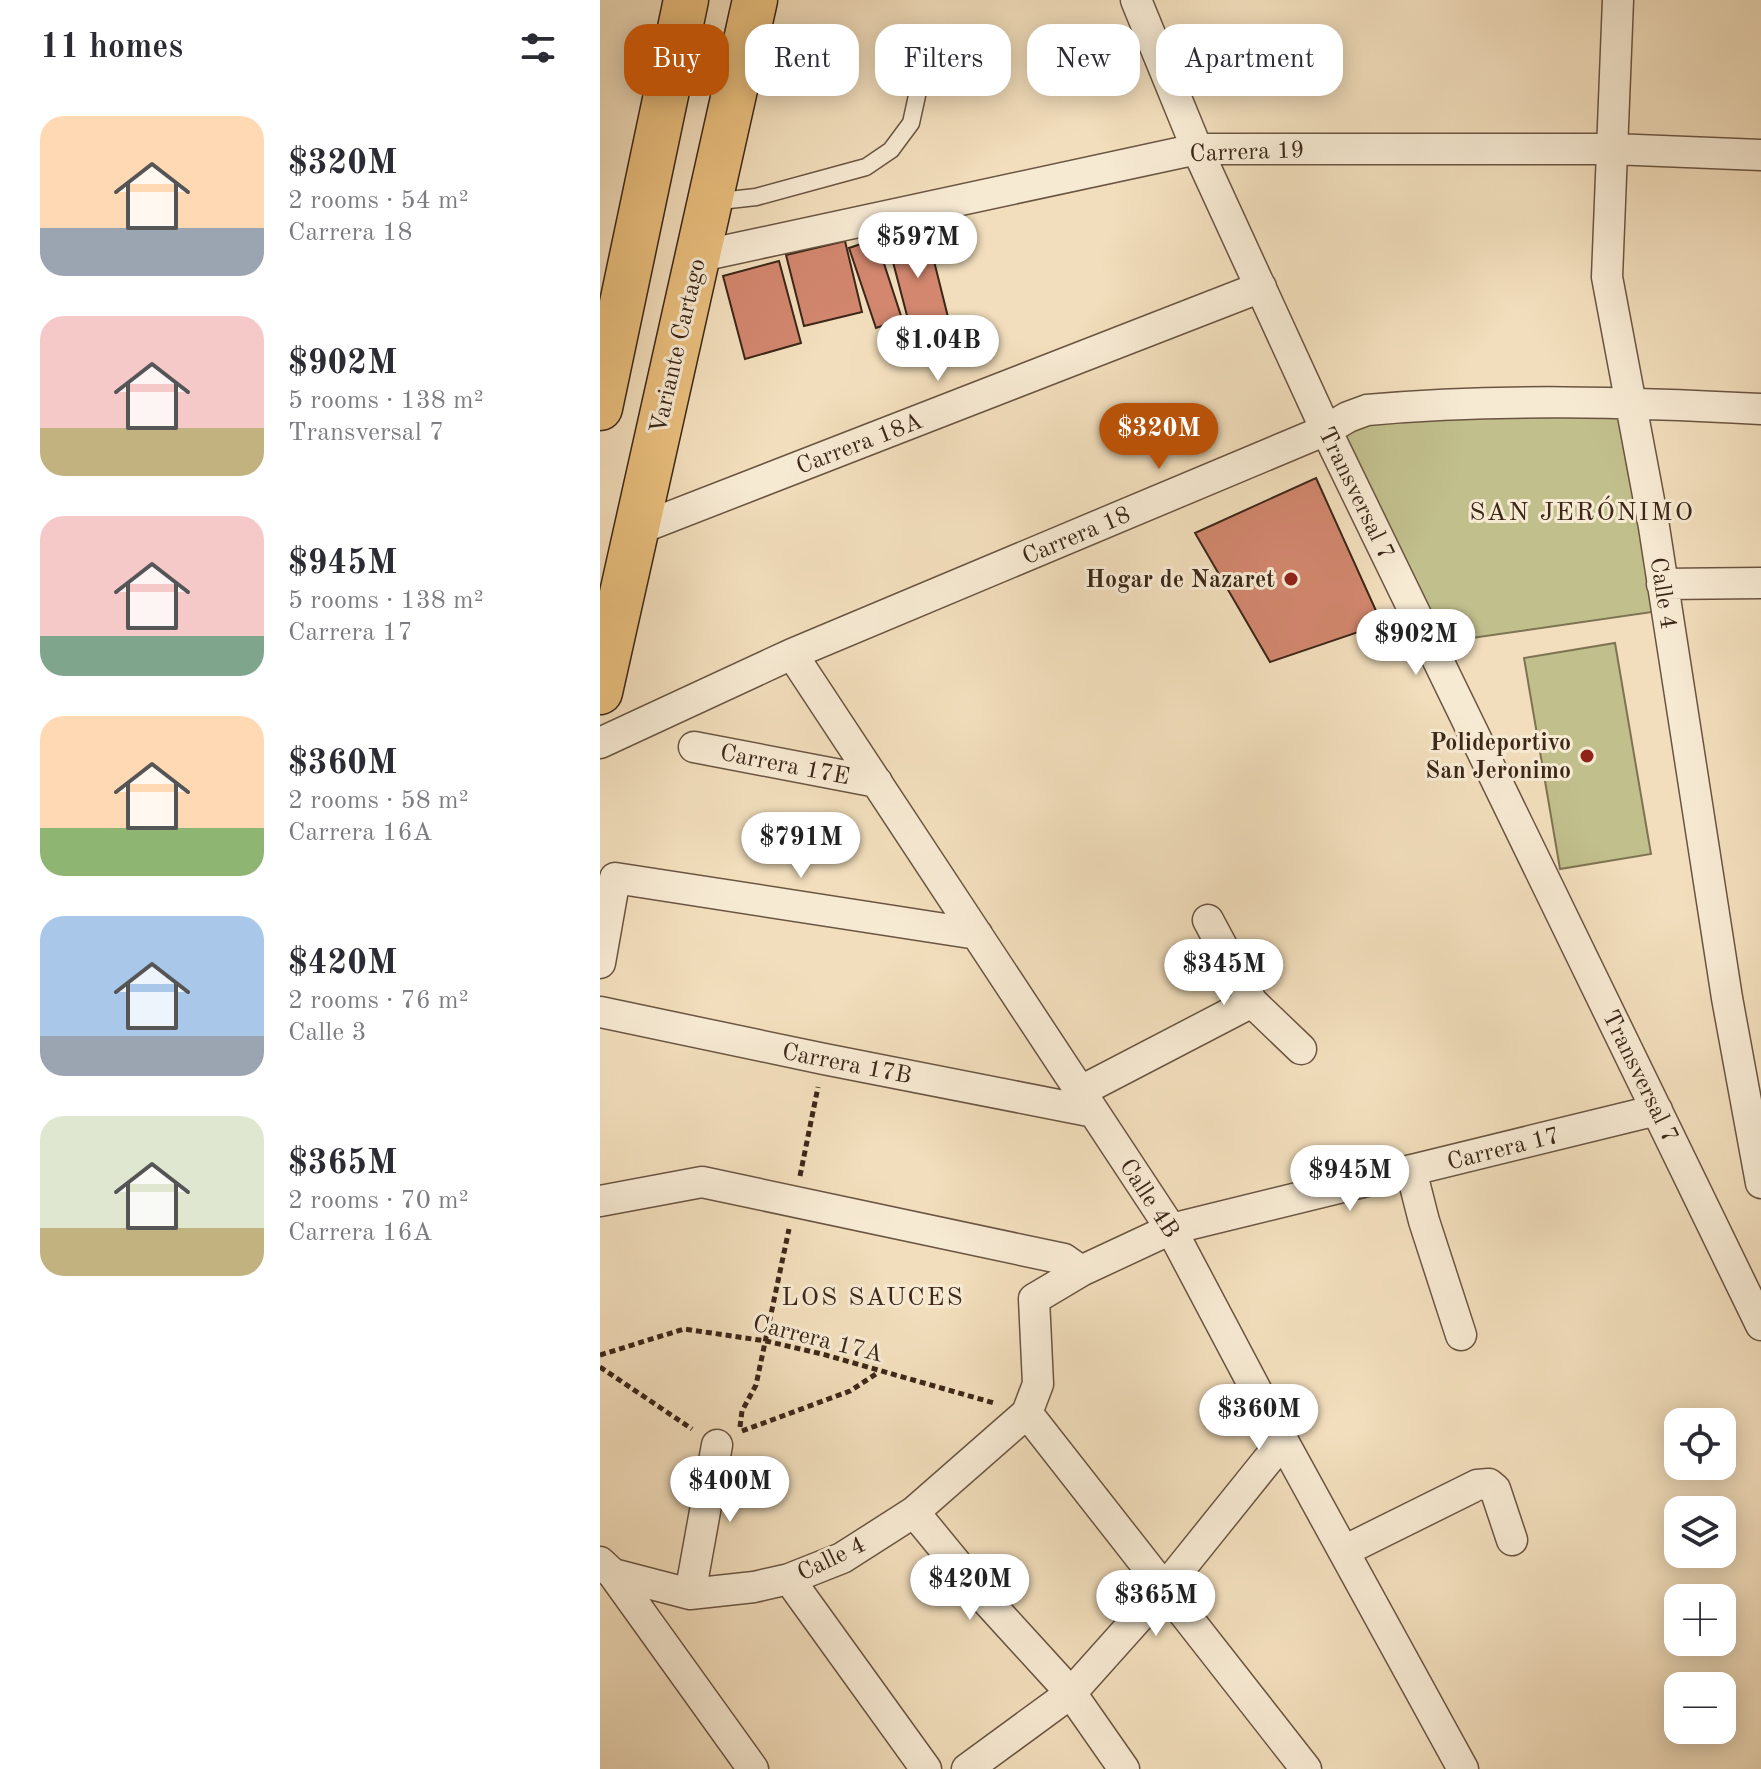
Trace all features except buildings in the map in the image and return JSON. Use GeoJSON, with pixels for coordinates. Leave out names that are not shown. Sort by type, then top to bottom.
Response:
{"type":"FeatureCollection","features":[{"type":"Feature","properties":{"kind":"highway"},"geometry":{"type":"LineString","coordinates":[[600,408],[686,0]]}},
{"type":"Feature","properties":{"kind":"highway"},"geometry":{"type":"LineString","coordinates":[[696,257],[678,246],[671,226],[711,0]]}},
{"type":"Feature","properties":{"kind":"highway","name":"Variante Cartago"},"geometry":{"type":"LineString","coordinates":[[600,692],[755,0]]}},
{"type":"Feature","properties":{"kind":"street","name":"Transversal 7"},"geometry":{"type":"LineString","coordinates":[[1136,0],[1197,149],[1326,430],[1761,1325]]}},
{"type":"Feature","properties":{"kind":"street","name":"Calle 4"},"geometry":{"type":"LineString","coordinates":[[1618,0],[1607,277],[1662,584],[1727,998],[1761,1183]]}},
{"type":"Feature","properties":{"kind":"street","name":"Carrera 19"},"geometry":{"type":"LineString","coordinates":[[696,257],[1197,149],[1612,149],[1761,155]]}},
{"type":"Feature","properties":{"kind":"street","name":"Carrera 18A"},"geometry":{"type":"LineString","coordinates":[[636,530],[1261,287]]}},
{"type":"Feature","properties":{"kind":"street","name":"Carrera 18"},"geometry":{"type":"LineString","coordinates":[[600,743],[792,654],[1326,430],[1348,417],[1374,409],[1629,401],[1761,409]]}},
{"type":"Feature","properties":{"kind":"street"},"geometry":{"type":"LineString","coordinates":[[1662,584],[1761,583]]}},
{"type":"Feature","properties":{"kind":"street","name":"Calle 4B"},"geometry":{"type":"LineString","coordinates":[[792,654],[1171,1229],[1463,1769]]}},
{"type":"Feature","properties":{"kind":"street","name":"Carrera 17E"},"geometry":{"type":"LineString","coordinates":[[694,747],[877,782]]}},
{"type":"Feature","properties":{"kind":"street"},"geometry":{"type":"LineString","coordinates":[[600,963],[615,878],[977,934]]}},
{"type":"Feature","properties":{"kind":"street"},"geometry":{"type":"LineString","coordinates":[[1208,920],[1252,1002],[1301,1049]]}},
{"type":"Feature","properties":{"kind":"street"},"geometry":{"type":"LineString","coordinates":[[1087,1102],[1252,1002]]}},
{"type":"Feature","properties":{"kind":"street","name":"Carrera 17B"},"geometry":{"type":"LineString","coordinates":[[600,1012],[1087,1102]]}},
{"type":"Feature","properties":{"kind":"street","name":"Carrera 17"},"geometry":{"type":"LineString","coordinates":[[1027,1413],[1038,1384],[1034,1299],[1081,1271],[1171,1229],[1657,1110]]}},
{"type":"Feature","properties":{"kind":"street"},"geometry":{"type":"LineString","coordinates":[[1411,1170],[1461,1335]]}},
{"type":"Feature","properties":{"kind":"street"},"geometry":{"type":"LineString","coordinates":[[600,1201],[702,1182],[1064,1259],[1081,1271]]}},
{"type":"Feature","properties":{"kind":"street","name":"Calle 4"},"geometry":{"type":"LineString","coordinates":[[607,1568],[690,1594],[754,1587],[789,1579],[842,1558],[914,1512],[1027,1413]]}},
{"type":"Feature","properties":{"kind":"street"},"geometry":{"type":"LineString","coordinates":[[1027,1413],[1306,1769]]}},
{"type":"Feature","properties":{"kind":"street"},"geometry":{"type":"LineString","coordinates":[[690,1594],[729,1439]]}},
{"type":"Feature","properties":{"kind":"street"},"geometry":{"type":"LineString","coordinates":[[967,1769],[1071,1693],[1164,1589],[1283,1441]]}},
{"type":"Feature","properties":{"kind":"street"},"geometry":{"type":"LineString","coordinates":[[1344,1551],[1477,1485],[1489,1484],[1495,1489],[1512,1540]]}},
{"type":"Feature","properties":{"kind":"street"},"geometry":{"type":"LineString","coordinates":[[914,1512],[987,1601],[1071,1693],[1124,1769]]}},
{"type":"Feature","properties":{"kind":"street"},"geometry":{"type":"LineString","coordinates":[[607,1568],[753,1769]]}},
{"type":"Feature","properties":{"kind":"street"},"geometry":{"type":"LineString","coordinates":[[789,1579],[926,1769]]}},
{"type":"Feature","properties":{"kind":"lane"},"geometry":{"type":"LineString","coordinates":[[709,202],[756,197],[866,167],[891,150],[911,123],[917,96]]}},
{"type":"Feature","properties":{"kind":"path","name":"Carrera 17A"},"geometry":{"type":"LineString","coordinates":[[600,1355],[684,1329],[766,1341],[1027,1413]]}},
{"type":"Feature","properties":{"kind":"path"},"geometry":{"type":"LineString","coordinates":[[729,1439],[756,1385],[766,1341]]}},
{"type":"Feature","properties":{"kind":"path"},"geometry":{"type":"LineString","coordinates":[[600,1367],[729,1439]]}},
{"type":"Feature","properties":{"kind":"path"},"geometry":{"type":"LineString","coordinates":[[729,1439],[850,1391],[880,1371]]}},
{"type":"Feature","properties":{"kind":"shaded area"},"geometry":{"type":"Polygon","coordinates":[[[1629,401],[1666,610],[1430,644],[1326,430],[1374,409],[1629,401]]]}},
{"type":"Feature","properties":{"kind":"shaded area","name":"Polideportivo San Jeronimo"},"geometry":{"type":"Polygon","coordinates":[[[1615,643],[1651,854],[1560,869],[1524,658],[1615,643]]]}},
{"type":"Feature","properties":{"kind":"place","name":"Hogar de Nazaret"},"geometry":{"type":"Point","coordinates":[1291,579]}},
{"type":"Feature","properties":{"kind":"place","name":"Polideportivo San Jeronimo"},"geometry":{"type":"Point","coordinates":[1587,756]}},
{"type":"Feature","properties":{"kind":"district","name":"SAN JERÓNIMO"},"geometry":{"type":"Point","coordinates":[1582,511]}},
{"type":"Feature","properties":{"kind":"district","name":"LOS SAUCES"},"geometry":{"type":"Point","coordinates":[873,1296]}}]}
